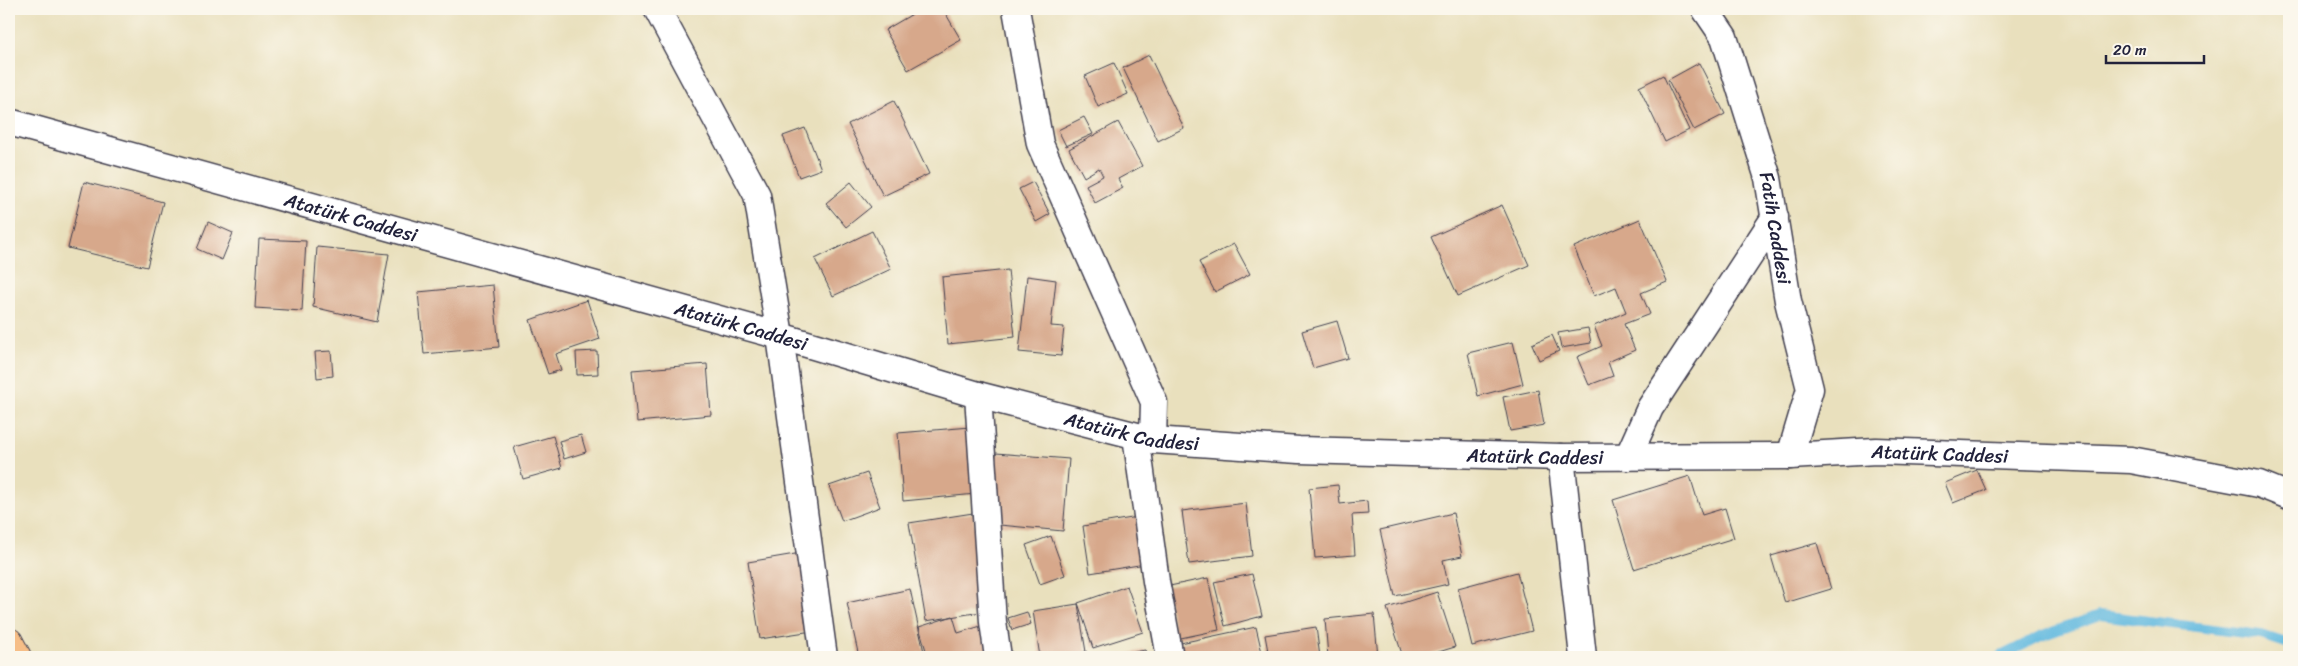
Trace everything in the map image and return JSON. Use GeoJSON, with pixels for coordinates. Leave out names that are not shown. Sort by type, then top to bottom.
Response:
{"type":"FeatureCollection","features":[{"type":"Feature","properties":{"kind":"highway"},"geometry":{"type":"LineString","coordinates":[[9,642],[17,657]]}},
{"type":"Feature","properties":{"kind":"street"},"geometry":{"type":"LineString","coordinates":[[657,9],[757,195],[780,336],[824,657]]}},
{"type":"Feature","properties":{"kind":"street"},"geometry":{"type":"LineString","coordinates":[[1016,9],[1040,144],[1154,402],[1144,438],[1156,581],[1170,657]]}},
{"type":"Feature","properties":{"kind":"street","name":"Fatih Caddesi"},"geometry":{"type":"LineString","coordinates":[[1705,9],[1724,38],[1768,178],[1788,301],[1810,389],[1790,456]]}},
{"type":"Feature","properties":{"kind":"street","name":"Atatürk Caddesi"},"geometry":{"type":"LineString","coordinates":[[9,122],[780,336],[978,395],[1144,438],[1299,450],[1561,458],[1790,456],[1876,451],[2131,460],[2259,484],[2289,496]]}},
{"type":"Feature","properties":{"kind":"street"},"geometry":{"type":"LineString","coordinates":[[1628,457],[1650,408],[1775,217]]}},
{"type":"Feature","properties":{"kind":"street"},"geometry":{"type":"LineString","coordinates":[[978,395],[993,622],[998,657]]}},
{"type":"Feature","properties":{"kind":"street"},"geometry":{"type":"LineString","coordinates":[[1561,458],[1576,655]]}},
{"type":"Feature","properties":{"kind":"building"},"geometry":{"type":"Polygon","coordinates":[[[921,9],[943,9],[961,40],[908,70],[885,30],[921,9]]]}},
{"type":"Feature","properties":{"kind":"building"},"geometry":{"type":"Polygon","coordinates":[[[1149,55],[1184,128],[1158,141],[1123,68],[1149,55]]]}},
{"type":"Feature","properties":{"kind":"building"},"geometry":{"type":"Polygon","coordinates":[[[1114,63],[1128,94],[1098,107],[1085,76],[1114,63]]]}},
{"type":"Feature","properties":{"kind":"building"},"geometry":{"type":"Polygon","coordinates":[[[1699,63],[1725,114],[1694,130],[1668,80],[1699,63]]]}},
{"type":"Feature","properties":{"kind":"building"},"geometry":{"type":"Polygon","coordinates":[[[1663,75],[1689,130],[1665,142],[1639,87],[1663,75]]]}},
{"type":"Feature","properties":{"kind":"building"},"geometry":{"type":"Polygon","coordinates":[[[894,101],[929,174],[883,196],[848,124],[894,101]]]}},
{"type":"Feature","properties":{"kind":"building"},"geometry":{"type":"Polygon","coordinates":[[[1084,117],[1093,134],[1066,146],[1058,130],[1084,117]]]}},
{"type":"Feature","properties":{"kind":"building"},"geometry":{"type":"Polygon","coordinates":[[[1118,122],[1142,166],[1118,179],[1123,188],[1095,203],[1086,185],[1103,176],[1099,168],[1084,177],[1069,149],[1118,122]]]}},
{"type":"Feature","properties":{"kind":"building"},"geometry":{"type":"Polygon","coordinates":[[[805,128],[821,169],[799,177],[783,136],[805,128]]]}},
{"type":"Feature","properties":{"kind":"building"},"geometry":{"type":"Polygon","coordinates":[[[84,182],[163,202],[147,267],[68,248],[84,182]]]}},
{"type":"Feature","properties":{"kind":"building"},"geometry":{"type":"Polygon","coordinates":[[[851,182],[871,207],[846,227],[826,203],[851,182]]]}},
{"type":"Feature","properties":{"kind":"building"},"geometry":{"type":"Polygon","coordinates":[[[1033,182],[1050,214],[1036,222],[1019,189],[1033,182]]]}},
{"type":"Feature","properties":{"kind":"building"},"geometry":{"type":"Polygon","coordinates":[[[1502,205],[1529,265],[1458,296],[1431,237],[1502,205]]]}},
{"type":"Feature","properties":{"kind":"building"},"geometry":{"type":"Polygon","coordinates":[[[1640,219],[1667,282],[1641,293],[1650,314],[1624,324],[1635,350],[1608,362],[1613,376],[1589,385],[1577,357],[1602,346],[1594,326],[1626,312],[1616,287],[1594,296],[1574,247],[1640,219]]]}},
{"type":"Feature","properties":{"kind":"building"},"geometry":{"type":"Polygon","coordinates":[[[208,222],[233,233],[222,260],[197,249],[208,222]]]}},
{"type":"Feature","properties":{"kind":"building"},"geometry":{"type":"Polygon","coordinates":[[[872,231],[891,269],[833,296],[815,259],[872,231]]]}},
{"type":"Feature","properties":{"kind":"building"},"geometry":{"type":"Polygon","coordinates":[[[259,239],[306,241],[302,311],[255,308],[259,239]]]}},
{"type":"Feature","properties":{"kind":"building"},"geometry":{"type":"Polygon","coordinates":[[[1234,244],[1250,274],[1215,292],[1199,262],[1234,244]]]}},
{"type":"Feature","properties":{"kind":"building"},"geometry":{"type":"Polygon","coordinates":[[[317,247],[389,254],[377,322],[313,307],[317,247]]]}},
{"type":"Feature","properties":{"kind":"building"},"geometry":{"type":"Polygon","coordinates":[[[1008,270],[1015,337],[948,344],[942,277],[1008,270]]]}},
{"type":"Feature","properties":{"kind":"building"},"geometry":{"type":"Polygon","coordinates":[[[1027,276],[1056,280],[1051,326],[1064,327],[1061,356],[1019,352],[1027,276]]]}},
{"type":"Feature","properties":{"kind":"building"},"geometry":{"type":"Polygon","coordinates":[[[493,285],[499,347],[424,354],[418,292],[493,285]]]}},
{"type":"Feature","properties":{"kind":"building"},"geometry":{"type":"Polygon","coordinates":[[[587,300],[600,339],[556,354],[561,370],[548,374],[530,320],[587,300]]]}},
{"type":"Feature","properties":{"kind":"building"},"geometry":{"type":"Polygon","coordinates":[[[1337,321],[1348,358],[1313,368],[1302,331],[1337,321]]]}},
{"type":"Feature","properties":{"kind":"building"},"geometry":{"type":"Polygon","coordinates":[[[1588,328],[1591,343],[1561,348],[1558,333],[1588,328]]]}},
{"type":"Feature","properties":{"kind":"building"},"geometry":{"type":"Polygon","coordinates":[[[1552,335],[1559,351],[1539,360],[1532,344],[1552,335]]]}},
{"type":"Feature","properties":{"kind":"building"},"geometry":{"type":"Polygon","coordinates":[[[1513,342],[1523,384],[1478,396],[1468,353],[1513,342]]]}},
{"type":"Feature","properties":{"kind":"building"},"geometry":{"type":"Polygon","coordinates":[[[331,351],[333,376],[317,378],[315,352],[331,351]]]}},
{"type":"Feature","properties":{"kind":"building"},"geometry":{"type":"Polygon","coordinates":[[[597,351],[598,374],[577,375],[576,352],[597,351]]]}},
{"type":"Feature","properties":{"kind":"building"},"geometry":{"type":"Polygon","coordinates":[[[707,364],[711,415],[637,422],[632,370],[707,364]]]}},
{"type":"Feature","properties":{"kind":"building"},"geometry":{"type":"Polygon","coordinates":[[[1538,390],[1544,425],[1510,431],[1503,397],[1538,390]]]}},
{"type":"Feature","properties":{"kind":"building"},"geometry":{"type":"Polygon","coordinates":[[[971,427],[976,494],[903,501],[898,433],[971,427]]]}},
{"type":"Feature","properties":{"kind":"building"},"geometry":{"type":"Polygon","coordinates":[[[581,435],[586,452],[564,459],[559,441],[581,435]]]}},
{"type":"Feature","properties":{"kind":"building"},"geometry":{"type":"Polygon","coordinates":[[[553,436],[562,468],[523,479],[514,447],[553,436]]]}},
{"type":"Feature","properties":{"kind":"building"},"geometry":{"type":"Polygon","coordinates":[[[996,453],[1069,459],[1063,531],[989,524],[996,453]]]}},
{"type":"Feature","properties":{"kind":"building"},"geometry":{"type":"Polygon","coordinates":[[[1977,470],[1986,490],[1953,503],[1945,483],[1977,470]]]}},
{"type":"Feature","properties":{"kind":"building"},"geometry":{"type":"Polygon","coordinates":[[[867,473],[880,507],[842,521],[829,486],[867,473]]]}},
{"type":"Feature","properties":{"kind":"building"},"geometry":{"type":"Polygon","coordinates":[[[1690,476],[1702,515],[1725,508],[1734,538],[1634,569],[1613,500],[1690,476]]]}},
{"type":"Feature","properties":{"kind":"building"},"geometry":{"type":"Polygon","coordinates":[[[1338,485],[1340,504],[1367,501],[1368,514],[1352,515],[1355,555],[1315,558],[1309,488],[1338,485]]]}},
{"type":"Feature","properties":{"kind":"building"},"geometry":{"type":"Polygon","coordinates":[[[1246,503],[1252,556],[1189,564],[1182,511],[1246,503]]]}},
{"type":"Feature","properties":{"kind":"building"},"geometry":{"type":"Polygon","coordinates":[[[973,513],[987,611],[926,621],[909,523],[973,513]]]}},
{"type":"Feature","properties":{"kind":"building"},"geometry":{"type":"Polygon","coordinates":[[[1453,513],[1462,556],[1443,560],[1448,584],[1395,596],[1380,530],[1453,513]]]}},
{"type":"Feature","properties":{"kind":"building"},"geometry":{"type":"Polygon","coordinates":[[[1138,517],[1145,564],[1090,573],[1083,526],[1138,517]]]}},
{"type":"Feature","properties":{"kind":"building"},"geometry":{"type":"Polygon","coordinates":[[[1051,536],[1065,575],[1040,584],[1026,545],[1051,536]]]}},
{"type":"Feature","properties":{"kind":"building"},"geometry":{"type":"Polygon","coordinates":[[[1817,543],[1831,589],[1785,603],[1771,556],[1817,543]]]}},
{"type":"Feature","properties":{"kind":"building"},"geometry":{"type":"Polygon","coordinates":[[[807,552],[819,630],[760,639],[748,562],[807,552]]]}},
{"type":"Feature","properties":{"kind":"building"},"geometry":{"type":"Polygon","coordinates":[[[1517,572],[1532,631],[1472,646],[1458,588],[1517,572]]]}},
{"type":"Feature","properties":{"kind":"building"},"geometry":{"type":"Polygon","coordinates":[[[1252,574],[1262,616],[1225,626],[1214,582],[1252,574]]]}},
{"type":"Feature","properties":{"kind":"building"},"geometry":{"type":"Polygon","coordinates":[[[1208,578],[1219,630],[1176,639],[1165,587],[1208,578]]]}},
{"type":"Feature","properties":{"kind":"building"},"geometry":{"type":"Polygon","coordinates":[[[1127,586],[1143,632],[1093,648],[1078,603],[1127,586]]]}},
{"type":"Feature","properties":{"kind":"building"},"geometry":{"type":"Polygon","coordinates":[[[910,589],[924,652],[899,657],[859,657],[847,603],[910,589]]]}},
{"type":"Feature","properties":{"kind":"building"},"geometry":{"type":"Polygon","coordinates":[[[1437,592],[1455,647],[1422,657],[1403,657],[1387,608],[1437,592]]]}},
{"type":"Feature","properties":{"kind":"building"},"geometry":{"type":"Polygon","coordinates":[[[1078,604],[1086,652],[1040,657],[1033,611],[1078,604]]]}},
{"type":"Feature","properties":{"kind":"building"},"geometry":{"type":"Polygon","coordinates":[[[1027,612],[1031,624],[1012,630],[1008,618],[1027,612]]]}},
{"type":"Feature","properties":{"kind":"building"},"geometry":{"type":"Polygon","coordinates":[[[1374,614],[1378,657],[1328,657],[1325,619],[1374,614]]]}},
{"type":"Feature","properties":{"kind":"building"},"geometry":{"type":"Polygon","coordinates":[[[953,616],[958,633],[981,626],[991,657],[928,657],[919,627],[953,616]]]}},
{"type":"Feature","properties":{"kind":"building"},"geometry":{"type":"Polygon","coordinates":[[[1256,627],[1263,657],[1179,657],[1176,644],[1256,627]]]}},
{"type":"Feature","properties":{"kind":"building"},"geometry":{"type":"Polygon","coordinates":[[[1316,627],[1320,657],[1269,657],[1265,635],[1316,627]]]}},
{"type":"Feature","properties":{"kind":"building"},"geometry":{"type":"Polygon","coordinates":[[[1145,650],[1147,657],[1116,657],[1116,656],[1145,650]]]}},
{"type":"Feature","properties":{"kind":"waterway"},"geometry":{"type":"LineString","coordinates":[[1999,657],[2041,636],[2100,615],[2261,635],[2289,644]]}}]}
